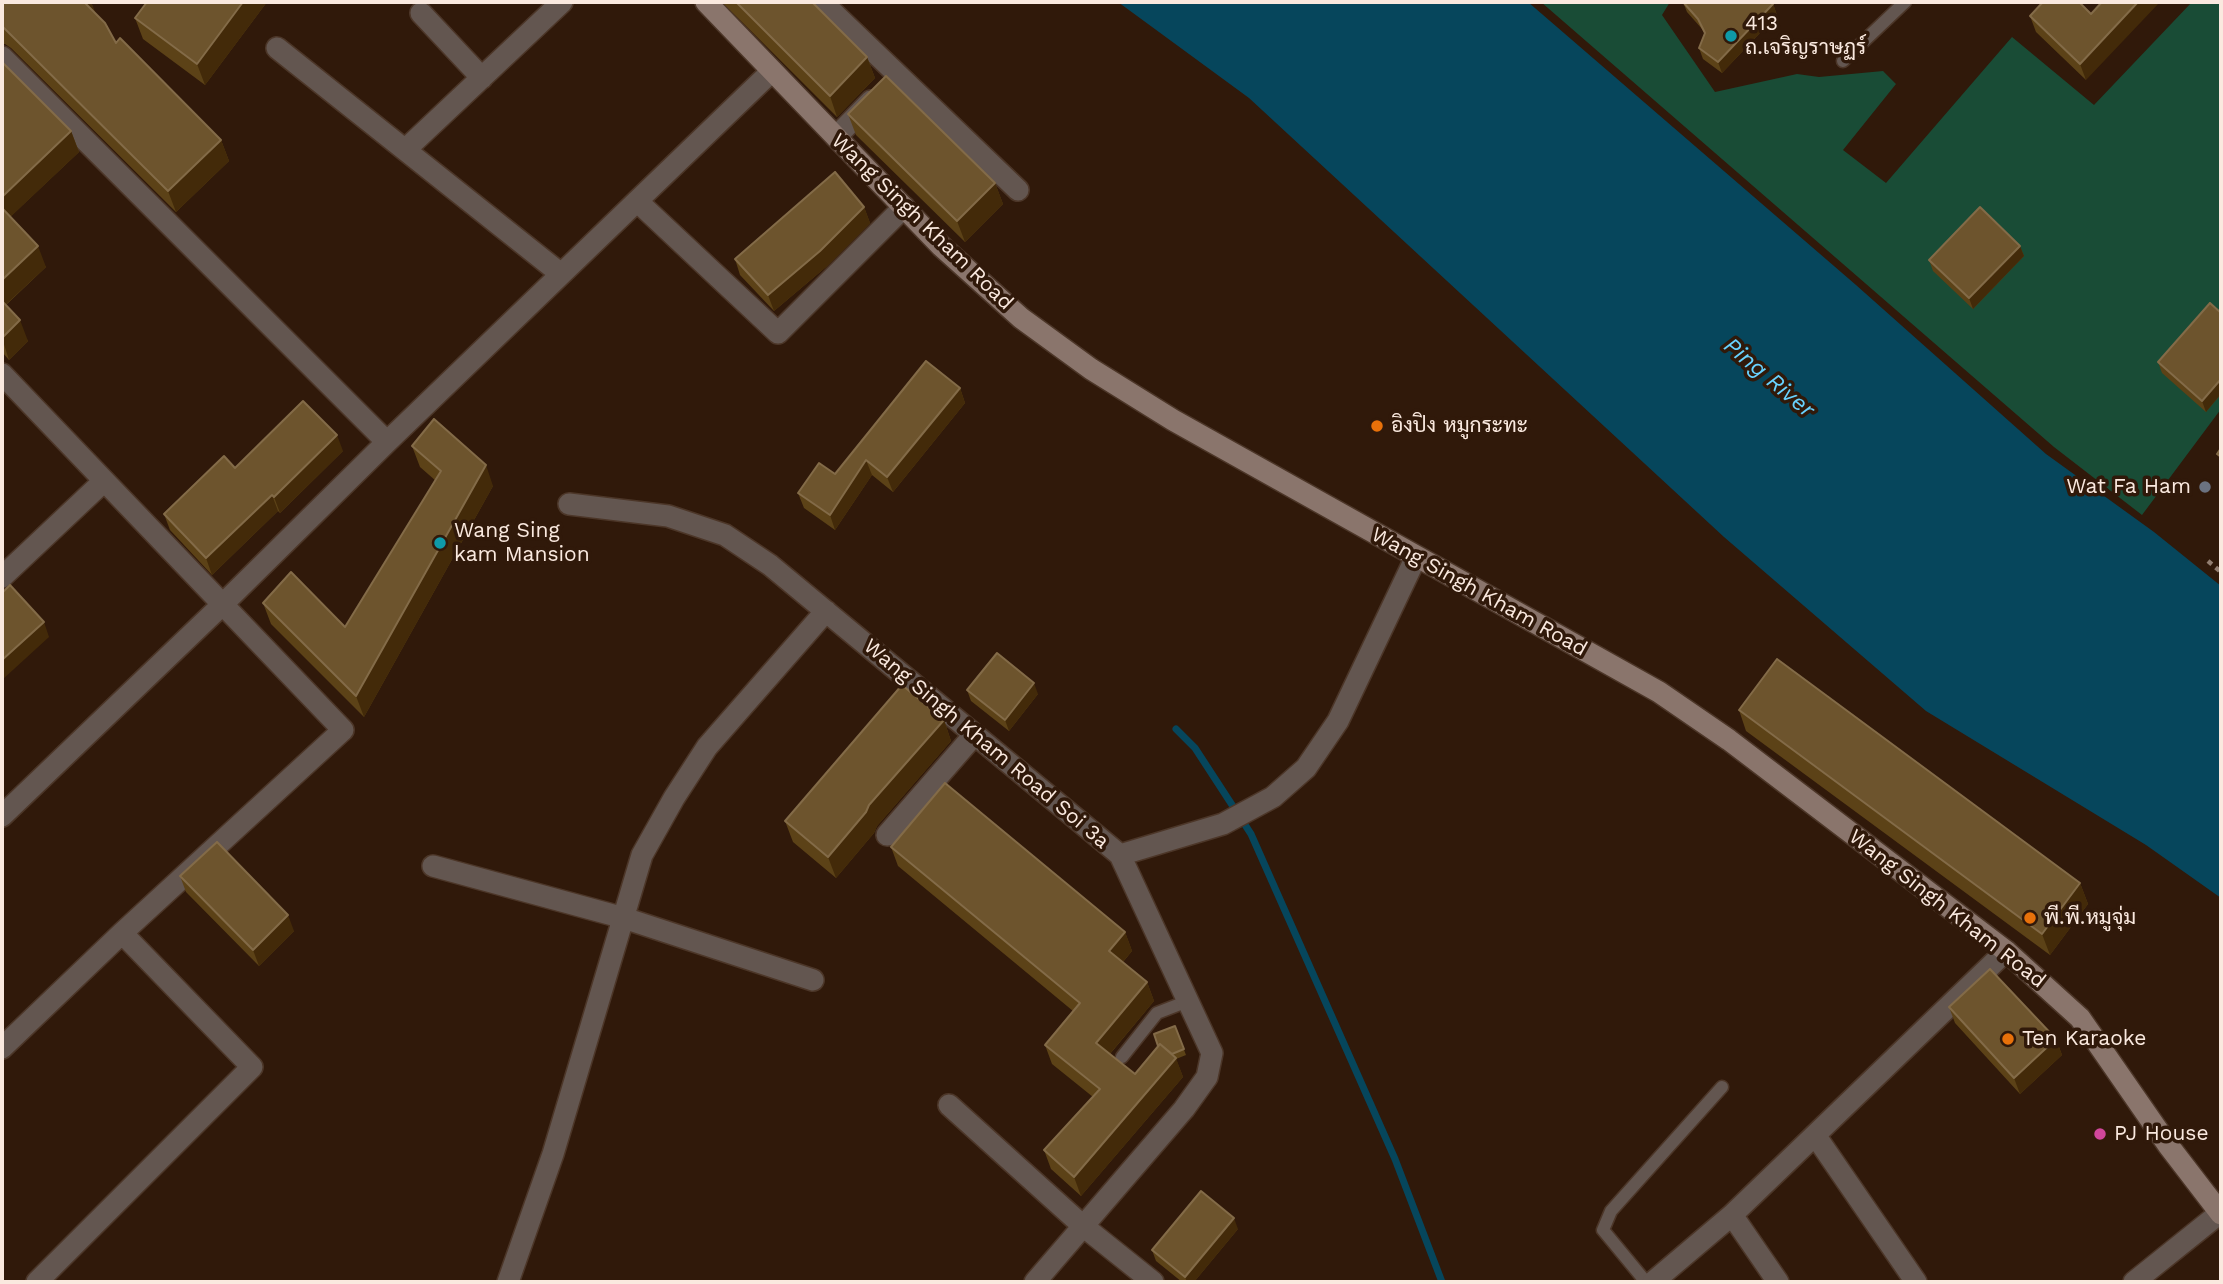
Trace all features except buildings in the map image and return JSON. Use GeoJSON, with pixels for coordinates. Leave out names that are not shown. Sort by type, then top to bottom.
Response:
{"type":"FeatureCollection","features":[{"type":"Feature","properties":{"kind":"street"},"geometry":{"type":"LineString","coordinates":[[405,150],[562,2]]}},
{"type":"Feature","properties":{"kind":"street","name":"Wang Singh Kham Road"},"geometry":{"type":"LineString","coordinates":[[706,2],[941,246],[1021,318],[1091,369],[1173,420],[1659,692],[1729,740],[2006,951],[2080,1018],[2168,1145],[2221,1214]]}},
{"type":"Feature","properties":{"kind":"street"},"geometry":{"type":"LineString","coordinates":[[822,2],[1018,190]]}},
{"type":"Feature","properties":{"kind":"street"},"geometry":{"type":"LineString","coordinates":[[421,13],[482,78]]}},
{"type":"Feature","properties":{"kind":"street"},"geometry":{"type":"LineString","coordinates":[[277,48],[561,274]]}},
{"type":"Feature","properties":{"kind":"street"},"geometry":{"type":"LineString","coordinates":[[2,57],[387,442]]}},
{"type":"Feature","properties":{"kind":"street"},"geometry":{"type":"LineString","coordinates":[[2,816],[772,71]]}},
{"type":"Feature","properties":{"kind":"street"},"geometry":{"type":"LineString","coordinates":[[836,137],[897,74]]}},
{"type":"Feature","properties":{"kind":"street"},"geometry":{"type":"LineString","coordinates":[[637,201],[778,333],[904,207]]}},
{"type":"Feature","properties":{"kind":"street"},"geometry":{"type":"LineString","coordinates":[[2,374],[343,730],[122,933],[2,1048]]}},
{"type":"Feature","properties":{"kind":"street"},"geometry":{"type":"LineString","coordinates":[[2,578],[104,481]]}},
{"type":"Feature","properties":{"kind":"street","name":"Wang Singh Kham Road Soi 3a"},"geometry":{"type":"LineString","coordinates":[[569,504],[668,516],[725,536],[771,565],[1121,855],[1223,824],[1273,797],[1306,768],[1338,721],[1416,557]]}},
{"type":"Feature","properties":{"kind":"street"},"geometry":{"type":"LineString","coordinates":[[508,1282],[553,1154],[642,855],[700,758],[826,611]]}},
{"type":"Feature","properties":{"kind":"street"},"geometry":{"type":"LineString","coordinates":[[887,835],[975,734]]}},
{"type":"Feature","properties":{"kind":"street"},"geometry":{"type":"LineString","coordinates":[[1035,1282],[1184,1109],[1207,1077],[1212,1053],[1121,855]]}},
{"type":"Feature","properties":{"kind":"street"},"geometry":{"type":"LineString","coordinates":[[433,866],[624,918],[813,980]]}},
{"type":"Feature","properties":{"kind":"street"},"geometry":{"type":"LineString","coordinates":[[37,1282],[252,1067],[122,933]]}},
{"type":"Feature","properties":{"kind":"street"},"geometry":{"type":"LineString","coordinates":[[1653,1282],[1732,1216],[2006,951]]}},
{"type":"Feature","properties":{"kind":"street"},"geometry":{"type":"LineString","coordinates":[[949,1105],[1083,1226],[1153,1282]]}},
{"type":"Feature","properties":{"kind":"street"},"geometry":{"type":"LineString","coordinates":[[1815,1135],[1916,1282]]}},
{"type":"Feature","properties":{"kind":"street"},"geometry":{"type":"LineString","coordinates":[[2134,1282],[2221,1214]]}},
{"type":"Feature","properties":{"kind":"street"},"geometry":{"type":"LineString","coordinates":[[1732,1216],[1777,1282]]}},
{"type":"Feature","properties":{"kind":"lane"},"geometry":{"type":"LineString","coordinates":[[1843,61],[1905,2]]}},
{"type":"Feature","properties":{"kind":"lane"},"geometry":{"type":"LineString","coordinates":[[1122,1057],[1157,1013],[1188,1001]]}},
{"type":"Feature","properties":{"kind":"lane"},"geometry":{"type":"LineString","coordinates":[[1646,1282],[1603,1230],[1611,1211],[1722,1087]]}},
{"type":"Feature","properties":{"kind":"path"},"geometry":{"type":"LineString","coordinates":[[2208,561],[2221,572]]}},
{"type":"Feature","properties":{"kind":"green space"},"geometry":{"type":"Polygon","coordinates":[[[1541,2],[1670,2],[1662,15],[1715,92],[1797,74],[1819,77],[1883,71],[1896,84],[1843,150],[1886,183],[2012,37],[2094,105],[2192,2],[2221,2],[2221,409],[2142,515],[2054,447],[1541,2]]]}},
{"type":"Feature","properties":{"kind":"water","name":"Ping River"},"geometry":{"type":"Polygon","coordinates":[[[1118,2],[1528,2],[1856,285],[2046,454],[2154,532],[2221,586],[2221,898],[2146,845],[1926,711],[1724,537],[1249,98],[1118,2]]]}},
{"type":"Feature","properties":{"kind":"waterway"},"geometry":{"type":"LineString","coordinates":[[1176,729],[1195,748],[1251,834],[1395,1159],[1442,1282]]}},
{"type":"Feature","properties":{"kind":"place","name":"413 ถ.เจริญราษฏร์"},"geometry":{"type":"Point","coordinates":[1731,36]}},
{"type":"Feature","properties":{"kind":"place","name":"อิงปิง หมูกระทะ"},"geometry":{"type":"Point","coordinates":[1377,426]}},
{"type":"Feature","properties":{"kind":"place","name":"Wat Fa Ham"},"geometry":{"type":"Point","coordinates":[2205,487]}},
{"type":"Feature","properties":{"kind":"place","name":"Wang Sing kam Mansion"},"geometry":{"type":"Point","coordinates":[440,543]}},
{"type":"Feature","properties":{"kind":"place","name":"พี.พี.หมูจุ่ม"},"geometry":{"type":"Point","coordinates":[2030,918]}},
{"type":"Feature","properties":{"kind":"place","name":"Ten Karaoke"},"geometry":{"type":"Point","coordinates":[2008,1039]}},
{"type":"Feature","properties":{"kind":"place","name":"PJ House"},"geometry":{"type":"Point","coordinates":[2100,1134]}}]}
